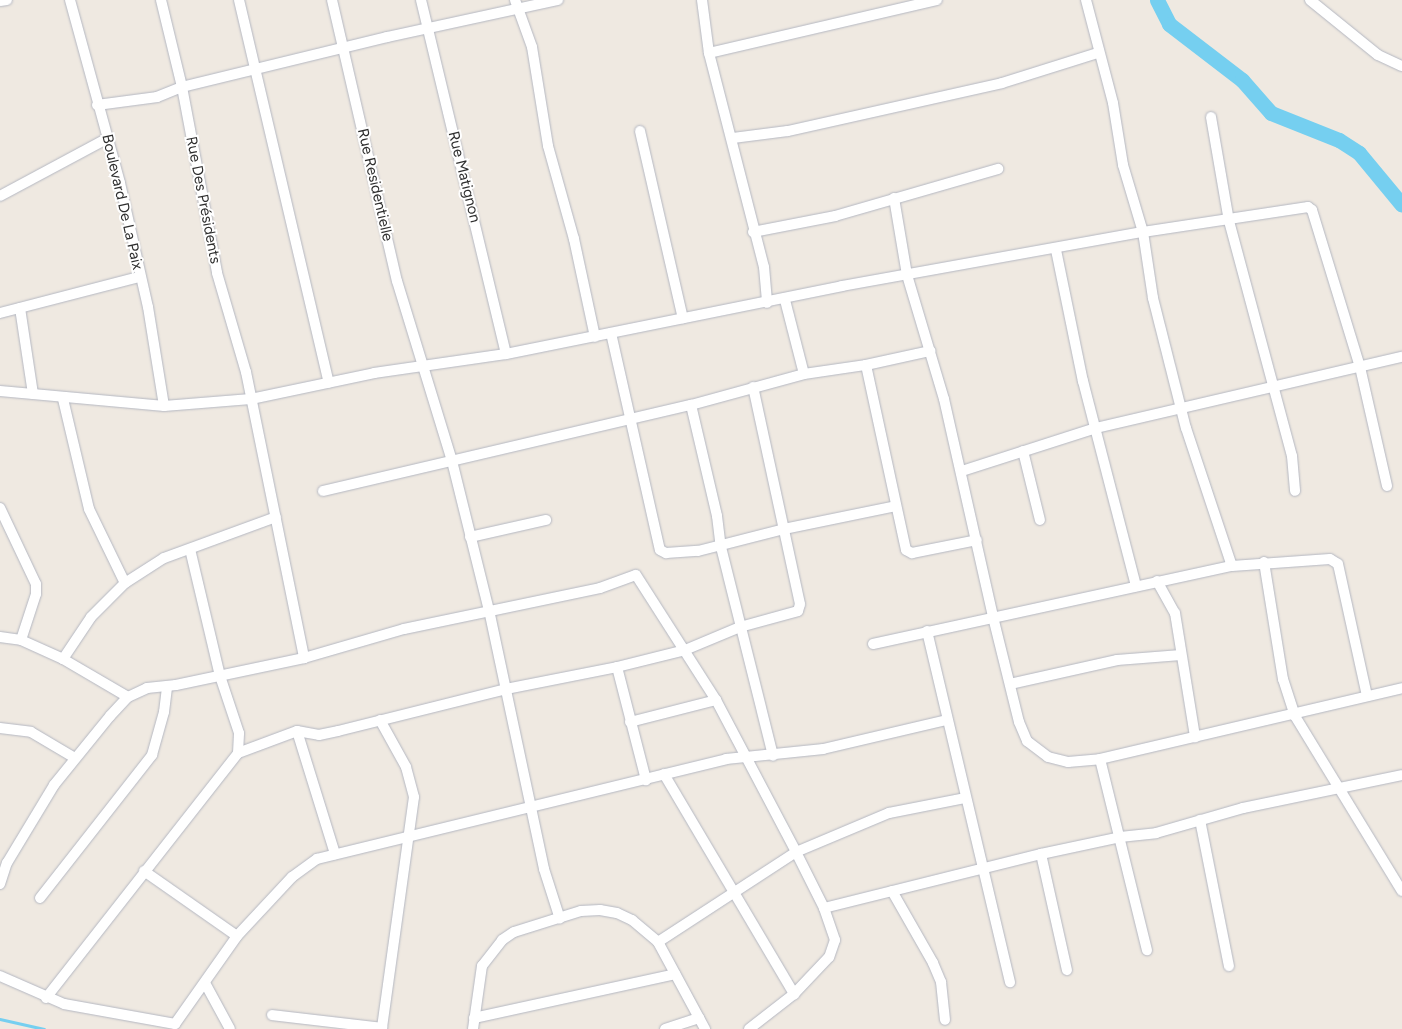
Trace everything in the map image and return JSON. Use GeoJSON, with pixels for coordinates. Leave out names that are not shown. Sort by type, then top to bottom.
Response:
{"type":"FeatureCollection","features":[{"type":"Feature","properties":{"kind":"street"},"geometry":{"type":"LineString","coordinates":[[0,2],[6,0]]}},
{"type":"Feature","properties":{"kind":"street","name":"Boulevard De La Paix"},"geometry":{"type":"LineString","coordinates":[[70,0],[96,105],[108,138],[139,277],[148,307],[164,406]]}},
{"type":"Feature","properties":{"kind":"street","name":"Rue Des Présidents"},"geometry":{"type":"LineString","coordinates":[[161,0],[182,87],[217,273],[251,399],[304,658]]}},
{"type":"Feature","properties":{"kind":"street"},"geometry":{"type":"LineString","coordinates":[[239,0],[329,383]]}},
{"type":"Feature","properties":{"kind":"street","name":"Rue Residentielle"},"geometry":{"type":"LineString","coordinates":[[332,0],[397,280],[452,462],[489,610],[544,869],[560,919]]}},
{"type":"Feature","properties":{"kind":"street","name":"Rue Matignon"},"geometry":{"type":"LineString","coordinates":[[421,0],[506,354]]}},
{"type":"Feature","properties":{"kind":"street"},"geometry":{"type":"LineString","coordinates":[[96,105],[157,97],[182,87],[342,48],[429,30],[516,4],[558,0]]}},
{"type":"Feature","properties":{"kind":"street"},"geometry":{"type":"LineString","coordinates":[[702,0],[709,53],[733,138],[738,172],[764,267],[768,303]]}},
{"type":"Feature","properties":{"kind":"street"},"geometry":{"type":"LineString","coordinates":[[709,53],[937,0]]}},
{"type":"Feature","properties":{"kind":"street"},"geometry":{"type":"LineString","coordinates":[[1086,0],[1098,53],[1113,104],[1123,165],[1143,232],[1153,298],[1208,501],[1232,566]]}},
{"type":"Feature","properties":{"kind":"street"},"geometry":{"type":"LineString","coordinates":[[1310,0],[1378,55],[1402,66]]}},
{"type":"Feature","properties":{"kind":"street"},"geometry":{"type":"LineString","coordinates":[[516,4],[532,47],[548,146],[574,239],[595,336]]}},
{"type":"Feature","properties":{"kind":"street"},"geometry":{"type":"LineString","coordinates":[[733,138],[788,131],[993,85],[1098,53]]}},
{"type":"Feature","properties":{"kind":"street"},"geometry":{"type":"LineString","coordinates":[[1210,117],[1229,221],[1271,387],[1292,456],[1295,491]]}},
{"type":"Feature","properties":{"kind":"street"},"geometry":{"type":"LineString","coordinates":[[640,131],[683,318]]}},
{"type":"Feature","properties":{"kind":"street"},"geometry":{"type":"LineString","coordinates":[[0,196],[108,138]]}},
{"type":"Feature","properties":{"kind":"street"},"geometry":{"type":"LineString","coordinates":[[753,232],[835,216],[998,169]]}},
{"type":"Feature","properties":{"kind":"street"},"geometry":{"type":"LineString","coordinates":[[894,198],[907,275],[930,350],[962,471],[993,617],[1027,740],[1048,757],[1068,762],[1100,759],[1295,716],[1402,688]]}},
{"type":"Feature","properties":{"kind":"street"},"geometry":{"type":"LineString","coordinates":[[0,391],[63,399],[164,406],[251,399],[329,383],[506,354],[907,275],[1056,250],[1143,232],[1229,221],[1303,207],[1312,210],[1360,367],[1387,486]]}},
{"type":"Feature","properties":{"kind":"street"},"geometry":{"type":"LineString","coordinates":[[1056,250],[1096,428],[1136,586]]}},
{"type":"Feature","properties":{"kind":"street"},"geometry":{"type":"LineString","coordinates":[[0,313],[139,277]]}},
{"type":"Feature","properties":{"kind":"street"},"geometry":{"type":"LineString","coordinates":[[784,300],[804,374]]}},
{"type":"Feature","properties":{"kind":"street"},"geometry":{"type":"LineString","coordinates":[[20,308],[33,394]]}},
{"type":"Feature","properties":{"kind":"street"},"geometry":{"type":"LineString","coordinates":[[610,333],[660,550],[698,552],[784,529],[896,506]]}},
{"type":"Feature","properties":{"kind":"street"},"geometry":{"type":"LineString","coordinates":[[322,491],[691,405],[804,374],[866,365],[930,350]]}},
{"type":"Feature","properties":{"kind":"street"},"geometry":{"type":"LineString","coordinates":[[962,471],[1096,428],[1183,410],[1271,387],[1402,358]]}},
{"type":"Feature","properties":{"kind":"street"},"geometry":{"type":"LineString","coordinates":[[866,365],[896,506],[908,552],[977,540]]}},
{"type":"Feature","properties":{"kind":"street"},"geometry":{"type":"LineString","coordinates":[[46,998],[238,753],[298,731],[319,735],[506,689],[618,668],[685,650],[740,627],[800,608],[753,387]]}},
{"type":"Feature","properties":{"kind":"street"},"geometry":{"type":"LineString","coordinates":[[63,399],[89,510],[125,583]]}},
{"type":"Feature","properties":{"kind":"street"},"geometry":{"type":"LineString","coordinates":[[691,405],[717,516],[721,547],[773,756]]}},
{"type":"Feature","properties":{"kind":"street"},"geometry":{"type":"LineString","coordinates":[[1023,452],[1040,520]]}},
{"type":"Feature","properties":{"kind":"street"},"geometry":{"type":"LineString","coordinates":[[0,508],[34,573],[36,584],[36,594],[21,640]]}},
{"type":"Feature","properties":{"kind":"street"},"geometry":{"type":"LineString","coordinates":[[62,659],[91,617],[125,583],[164,558],[276,517]]}},
{"type":"Feature","properties":{"kind":"street"},"geometry":{"type":"LineString","coordinates":[[470,537],[546,520]]}},
{"type":"Feature","properties":{"kind":"street"},"geometry":{"type":"LineString","coordinates":[[190,549],[220,676],[239,733],[238,753]]}},
{"type":"Feature","properties":{"kind":"street"},"geometry":{"type":"LineString","coordinates":[[873,644],[1232,566],[1264,562],[1336,561],[1367,696]]}},
{"type":"Feature","properties":{"kind":"street"},"geometry":{"type":"LineString","coordinates":[[1264,562],[1283,679],[1295,716],[1339,790],[1398,878],[1402,891]]}},
{"type":"Feature","properties":{"kind":"street"},"geometry":{"type":"LineString","coordinates":[[0,884],[7,863],[30,822],[75,758],[128,698],[147,688],[220,676],[304,658],[489,610],[600,588],[636,575],[716,700],[824,908],[835,945],[829,957],[794,994],[749,1029]]}},
{"type":"Feature","properties":{"kind":"street"},"geometry":{"type":"LineString","coordinates":[[1157,581],[1175,613],[1195,737]]}},
{"type":"Feature","properties":{"kind":"street"},"geometry":{"type":"LineString","coordinates":[[927,631],[1010,982]]}},
{"type":"Feature","properties":{"kind":"street"},"geometry":{"type":"LineString","coordinates":[[0,637],[21,640],[62,659],[128,698]]}},
{"type":"Feature","properties":{"kind":"street"},"geometry":{"type":"LineString","coordinates":[[1010,684],[1117,660],[1181,656]]}},
{"type":"Feature","properties":{"kind":"street"},"geometry":{"type":"LineString","coordinates":[[618,668],[646,780]]}},
{"type":"Feature","properties":{"kind":"street"},"geometry":{"type":"LineString","coordinates":[[40,898],[152,755],[164,712],[167,686]]}},
{"type":"Feature","properties":{"kind":"street"},"geometry":{"type":"LineString","coordinates":[[630,722],[716,700]]}},
{"type":"Feature","properties":{"kind":"street"},"geometry":{"type":"LineString","coordinates":[[272,1016],[382,1028],[410,836],[414,796],[406,767],[380,720]]}},
{"type":"Feature","properties":{"kind":"street"},"geometry":{"type":"LineString","coordinates":[[0,976],[46,998],[64,1004],[175,1024],[237,936],[306,865],[335,854],[532,808],[664,774],[746,757],[773,756],[823,749],[947,720]]}},
{"type":"Feature","properties":{"kind":"street"},"geometry":{"type":"LineString","coordinates":[[0,728],[31,732],[75,758]]}},
{"type":"Feature","properties":{"kind":"street"},"geometry":{"type":"LineString","coordinates":[[298,731],[335,854]]}},
{"type":"Feature","properties":{"kind":"street"},"geometry":{"type":"LineString","coordinates":[[1100,759],[1146,950]]}},
{"type":"Feature","properties":{"kind":"street"},"geometry":{"type":"LineString","coordinates":[[664,774],[794,994]]}},
{"type":"Feature","properties":{"kind":"street"},"geometry":{"type":"LineString","coordinates":[[824,908],[1041,854],[1120,837],[1156,834],[1243,808],[1339,790],[1402,775]]}},
{"type":"Feature","properties":{"kind":"street"},"geometry":{"type":"LineString","coordinates":[[658,942],[734,890],[796,852],[889,813],[965,798]]}},
{"type":"Feature","properties":{"kind":"street"},"geometry":{"type":"LineString","coordinates":[[1200,820],[1229,966]]}},
{"type":"Feature","properties":{"kind":"street"},"geometry":{"type":"LineString","coordinates":[[1041,854],[1067,970]]}},
{"type":"Feature","properties":{"kind":"street"},"geometry":{"type":"LineString","coordinates":[[144,871],[237,936]]}},
{"type":"Feature","properties":{"kind":"street"},"geometry":{"type":"LineString","coordinates":[[892,891],[910,928],[933,963],[941,982],[945,1020]]}},
{"type":"Feature","properties":{"kind":"street"},"geometry":{"type":"LineString","coordinates":[[473,1029],[482,966],[489,952],[514,932],[581,911],[618,913],[632,920],[658,942],[705,1029]]}},
{"type":"Feature","properties":{"kind":"street"},"geometry":{"type":"LineString","coordinates":[[474,1018],[675,974]]}},
{"type":"Feature","properties":{"kind":"street"},"geometry":{"type":"LineString","coordinates":[[205,983],[230,1029]]}},
{"type":"Feature","properties":{"kind":"street"},"geometry":{"type":"LineString","coordinates":[[665,1029],[699,1018]]}},
{"type":"Feature","properties":{"kind":"waterway"},"geometry":{"type":"LineString","coordinates":[[1157,0],[1169,24],[1242,80],[1271,113],[1339,140],[1359,153],[1402,205]]}},
{"type":"Feature","properties":{"kind":"waterway"},"geometry":{"type":"LineString","coordinates":[[0,1019],[44,1029]]}}]}
